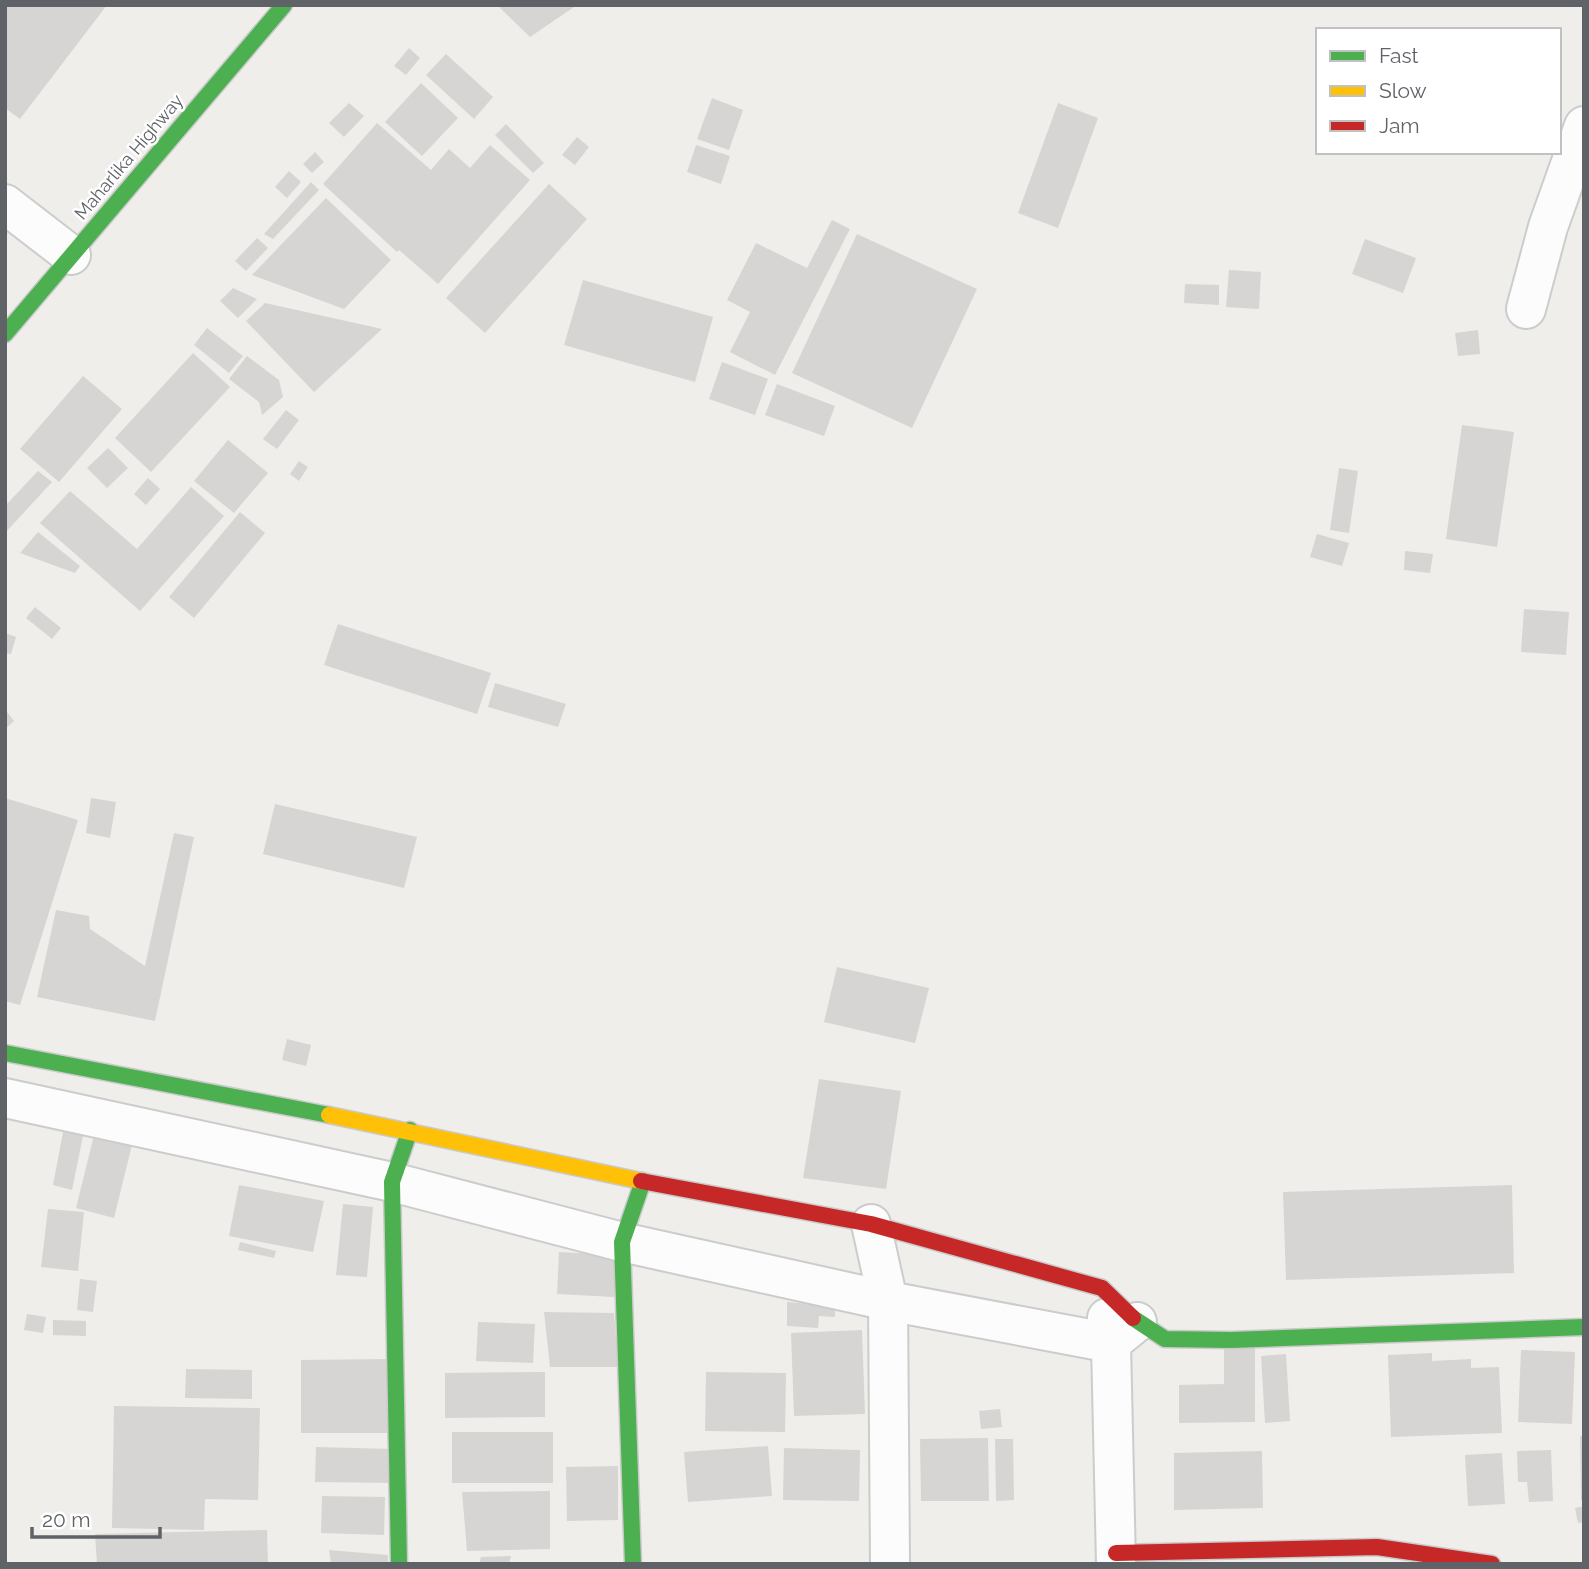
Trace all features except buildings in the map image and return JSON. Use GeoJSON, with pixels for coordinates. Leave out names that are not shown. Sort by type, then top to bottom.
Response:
{"type":"FeatureCollection","features":[{"type":"Feature","properties":{"kind":"main road","name":"Maharlika Highway"},"geometry":{"type":"LineString","coordinates":[[5,334],[284,5]]}},
{"type":"Feature","properties":{"kind":"main road"},"geometry":{"type":"LineString","coordinates":[[5,1053],[410,1130],[643,1181],[871,1224],[1102,1287]]}},
{"type":"Feature","properties":{"kind":"main road"},"geometry":{"type":"LineString","coordinates":[[399,1564],[392,1182],[410,1130]]}},
{"type":"Feature","properties":{"kind":"main road"},"geometry":{"type":"LineString","coordinates":[[633,1564],[622,1242],[643,1181]]}},
{"type":"Feature","properties":{"kind":"main road"},"geometry":{"type":"LineString","coordinates":[[1124,1333],[1165,1339],[1231,1340],[1584,1327]]}},
{"type":"Feature","properties":{"kind":"main road"},"geometry":{"type":"LineString","coordinates":[[1116,1558],[1377,1556],[1492,1564]]}},
{"type":"Feature","properties":{"kind":"street"},"geometry":{"type":"LineString","coordinates":[[1526,309],[1548,227],[1584,126]]}},
{"type":"Feature","properties":{"kind":"street"},"geometry":{"type":"LineString","coordinates":[[5,204],[71,255]]}},
{"type":"Feature","properties":{"kind":"street"},"geometry":{"type":"LineString","coordinates":[[5,1098],[392,1182],[622,1242],[888,1301],[1124,1333]]}},
{"type":"Feature","properties":{"kind":"street"},"geometry":{"type":"LineString","coordinates":[[871,1224],[888,1301],[890,1564]]}},
{"type":"Feature","properties":{"kind":"street"},"geometry":{"type":"LineString","coordinates":[[1102,1287],[1124,1333],[1116,1558]]}},
{"type":"Feature","properties":{"kind":"traffic: fast"},"geometry":{"type":"LineString","coordinates":[[5,334],[284,5]]}},
{"type":"Feature","properties":{"kind":"traffic: fast"},"geometry":{"type":"LineString","coordinates":[[5,1053],[329,1115]]}},
{"type":"Feature","properties":{"kind":"traffic: fast"},"geometry":{"type":"LineString","coordinates":[[399,1564],[392,1182],[410,1130]]}},
{"type":"Feature","properties":{"kind":"traffic: fast"},"geometry":{"type":"LineString","coordinates":[[633,1564],[622,1242],[643,1181]]}},
{"type":"Feature","properties":{"kind":"traffic: fast"},"geometry":{"type":"LineString","coordinates":[[1133,1318],[1165,1339],[1231,1340],[1584,1327]]}},
{"type":"Feature","properties":{"kind":"traffic: slow"},"geometry":{"type":"LineString","coordinates":[[329,1115],[641,1181]]}},
{"type":"Feature","properties":{"kind":"traffic: jam"},"geometry":{"type":"LineString","coordinates":[[641,1181],[871,1224],[1102,1288],[1133,1318]]}},
{"type":"Feature","properties":{"kind":"traffic: jam"},"geometry":{"type":"LineString","coordinates":[[1116,1553],[1377,1547],[1492,1564]]}}]}
